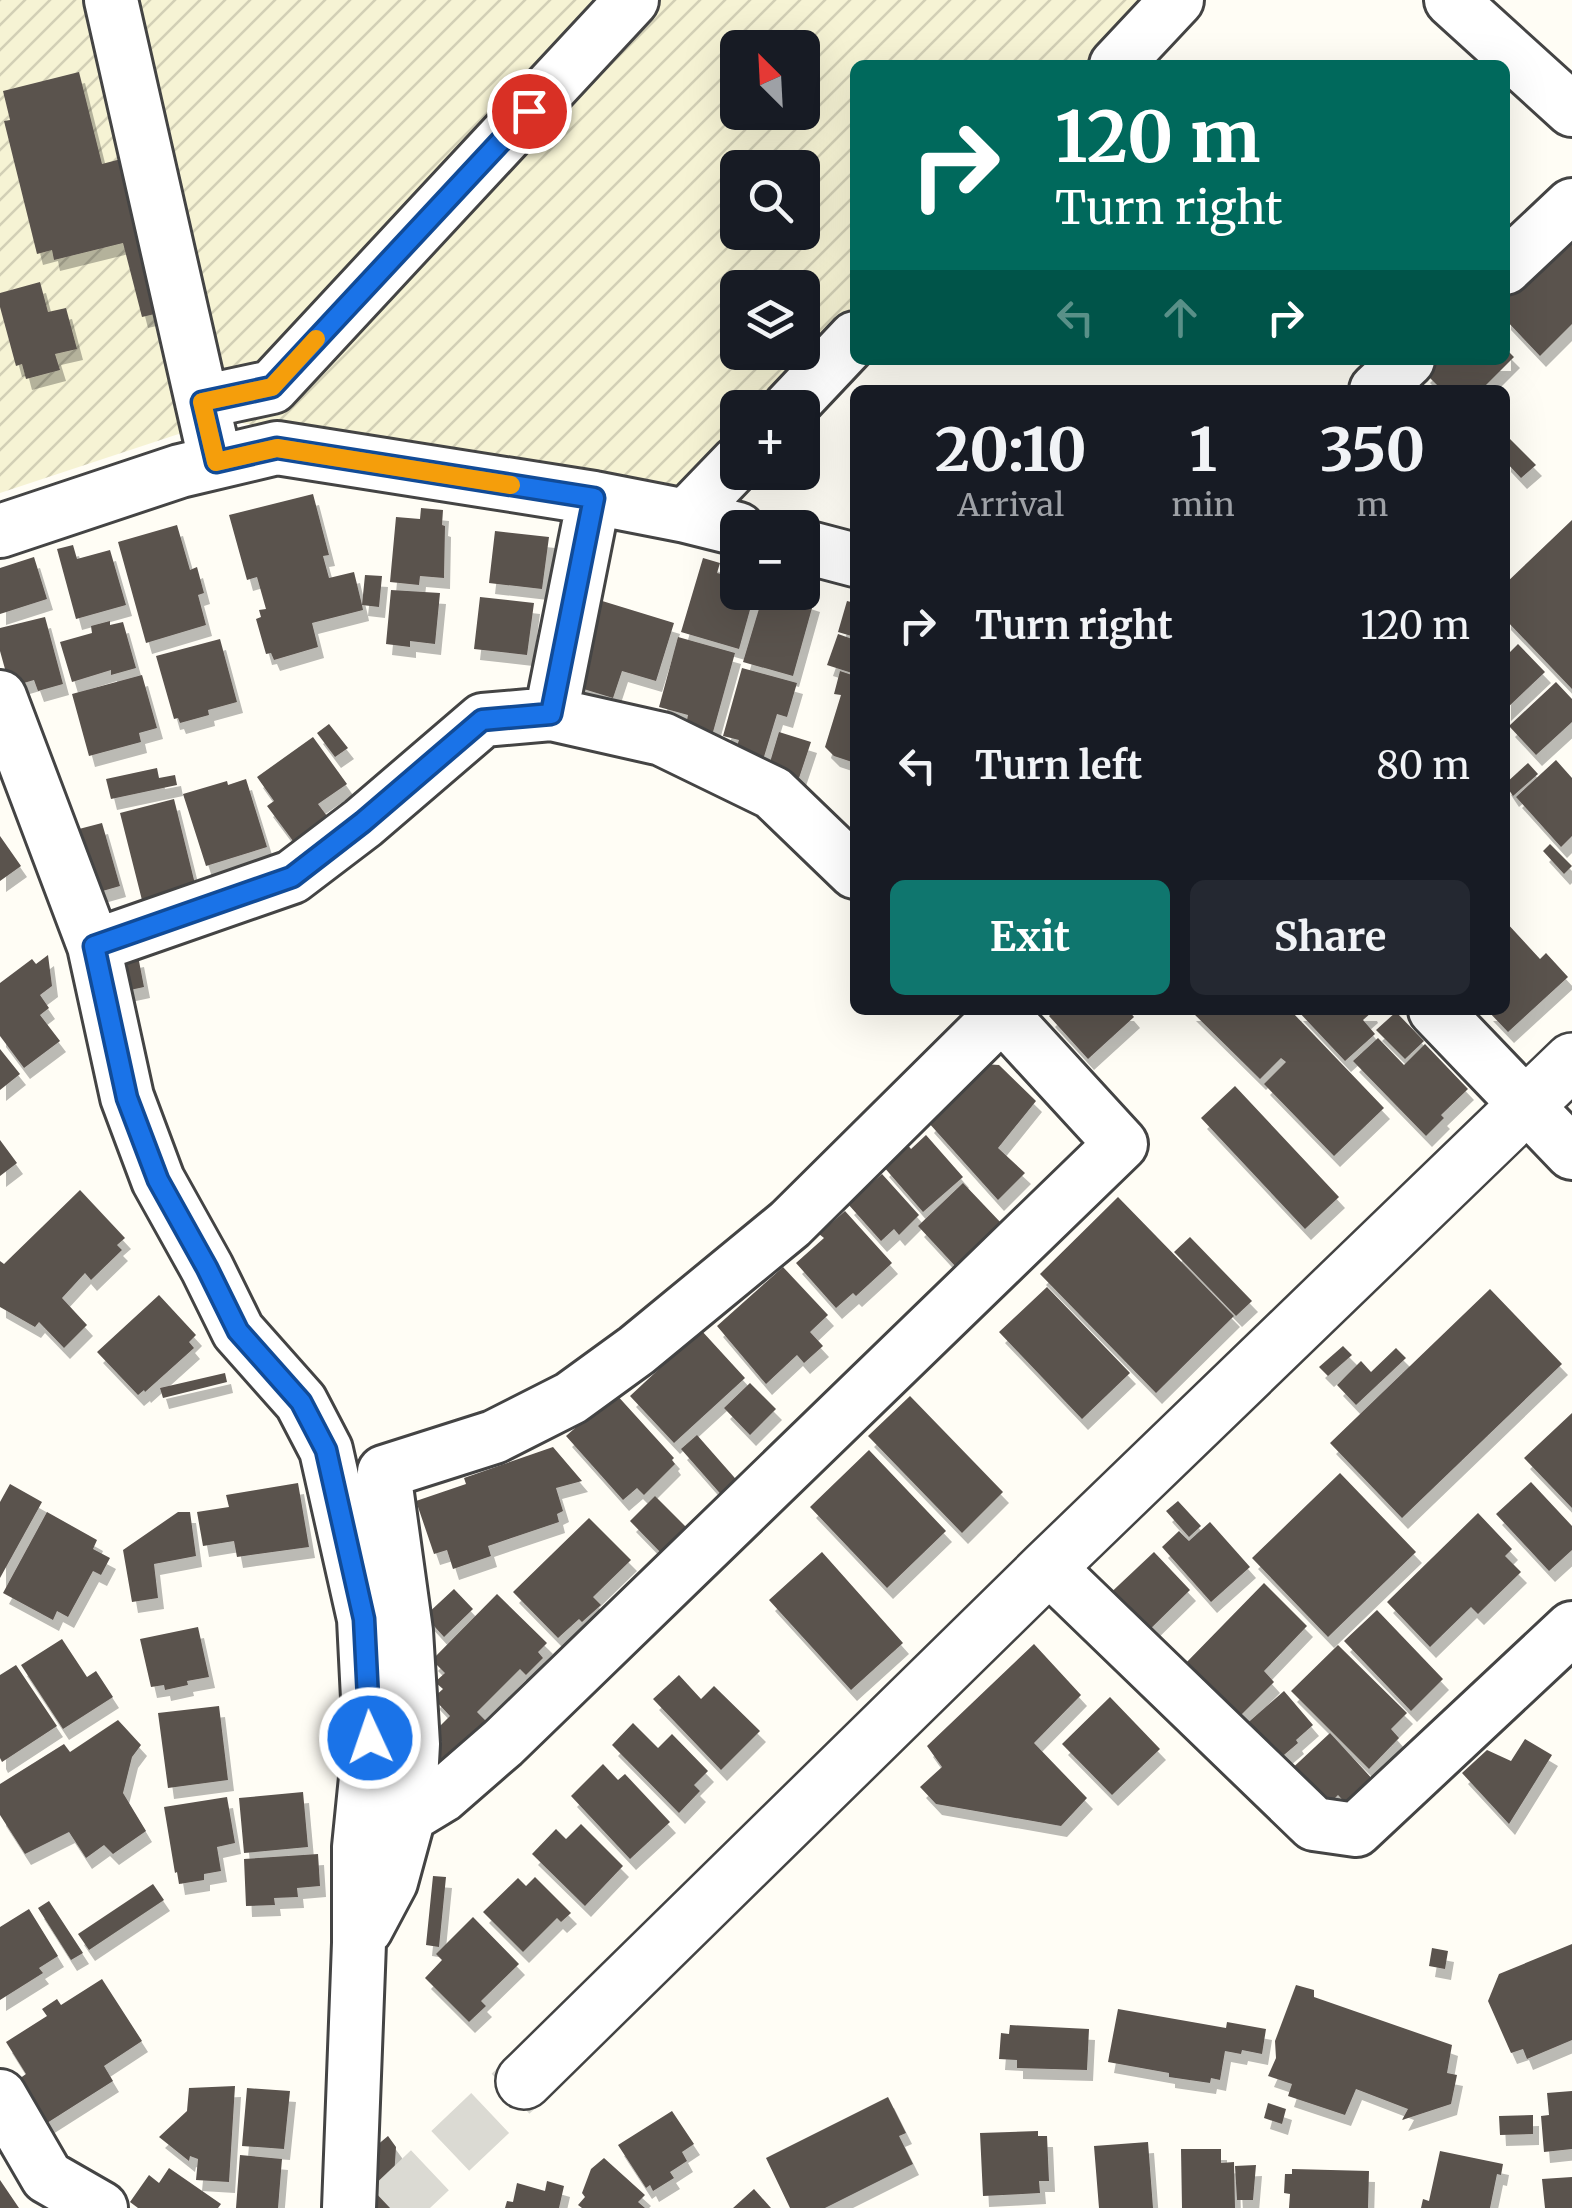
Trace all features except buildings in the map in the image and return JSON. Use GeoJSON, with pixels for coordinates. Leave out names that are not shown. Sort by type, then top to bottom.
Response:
{"type":"FeatureCollection","features":[{"type":"Feature","properties":{"kind":"street"},"geometry":{"type":"LineString","coordinates":[[111,0],[216,462]]}},
{"type":"Feature","properties":{"kind":"street"},"geometry":{"type":"LineString","coordinates":[[202,402],[272,387],[632,0]]}},
{"type":"Feature","properties":{"kind":"street"},"geometry":{"type":"LineString","coordinates":[[1121,60],[1178,0]]}},
{"type":"Feature","properties":{"kind":"street"},"geometry":{"type":"LineString","coordinates":[[1451,0],[1572,110]]}},
{"type":"Feature","properties":{"kind":"street"},"geometry":{"type":"LineString","coordinates":[[1510,263],[1572,206]]}},
{"type":"Feature","properties":{"kind":"street"},"geometry":{"type":"LineString","coordinates":[[806,390],[850,343]]}},
{"type":"Feature","properties":{"kind":"street"},"geometry":{"type":"LineString","coordinates":[[1381,385],[1403,365]]}},
{"type":"Feature","properties":{"kind":"street"},"geometry":{"type":"LineString","coordinates":[[0,532],[180,472],[277,448],[594,498],[720,524]]}},
{"type":"Feature","properties":{"kind":"street"},"geometry":{"type":"LineString","coordinates":[[686,516],[720,481]]}},
{"type":"Feature","properties":{"kind":"street"},"geometry":{"type":"LineString","coordinates":[[551,714],[594,498]]}},
{"type":"Feature","properties":{"kind":"street"},"geometry":{"type":"LineString","coordinates":[[820,551],[850,559]]}},
{"type":"Feature","properties":{"kind":"street"},"geometry":{"type":"LineString","coordinates":[[0,697],[94,946],[127,1098],[158,1180],[238,1331],[301,1402],[326,1450],[364,1619],[370,1738],[359,1847],[349,2208]]}},
{"type":"Feature","properties":{"kind":"street"},"geometry":{"type":"LineString","coordinates":[[94,946],[292,877],[482,720],[551,714],[662,739],[773,793],[850,867]]}},
{"type":"Feature","properties":{"kind":"street"},"geometry":{"type":"LineString","coordinates":[[359,1944],[391,1882],[409,1816],[413,1744],[406,1631],[384,1472],[494,1437],[571,1398],[636,1350],[790,1224],[998,1015]]}},
{"type":"Feature","properties":{"kind":"street"},"geometry":{"type":"LineString","coordinates":[[409,1816],[442,1796],[503,1742],[1121,1144],[1006,1015]]}},
{"type":"Feature","properties":{"kind":"street"},"geometry":{"type":"LineString","coordinates":[[1440,1015],[1572,1153]]}},
{"type":"Feature","properties":{"kind":"street"},"geometry":{"type":"LineString","coordinates":[[524,2081],[1572,1061]]}},
{"type":"Feature","properties":{"kind":"street"},"geometry":{"type":"LineString","coordinates":[[1048,1567],[1314,1824],[1356,1830],[1572,1628]]}},
{"type":"Feature","properties":{"kind":"street"},"geometry":{"type":"LineString","coordinates":[[0,2096],[47,2176],[101,2208]]}},
{"type":"Feature","properties":{"kind":"shaded area"},"geometry":{"type":"Polygon","coordinates":[[[0,0],[1181,0],[1125,60],[850,60],[850,354],[817,390],[720,390],[723,490],[716,498],[544,463],[221,420],[0,493],[0,0]]]}},
{"type":"Feature","properties":{"kind":"tunnel"},"geometry":{"type":"LineString","coordinates":[[390,2208],[524,2081]]}},
{"type":"Feature","properties":{"kind":"slow traffic"},"geometry":{"type":"LineString","coordinates":[[316,339],[272,387],[202,402],[216,462],[277,448],[511,485]]}},
{"type":"Feature","properties":{"kind":"route"},"geometry":{"type":"LineString","coordinates":[[370,1738],[364,1619],[326,1450],[301,1402],[238,1331],[158,1180],[127,1098],[94,946],[292,877],[482,720],[551,714],[594,498],[277,448],[216,462],[202,402],[272,387],[529,111]]}}]}
